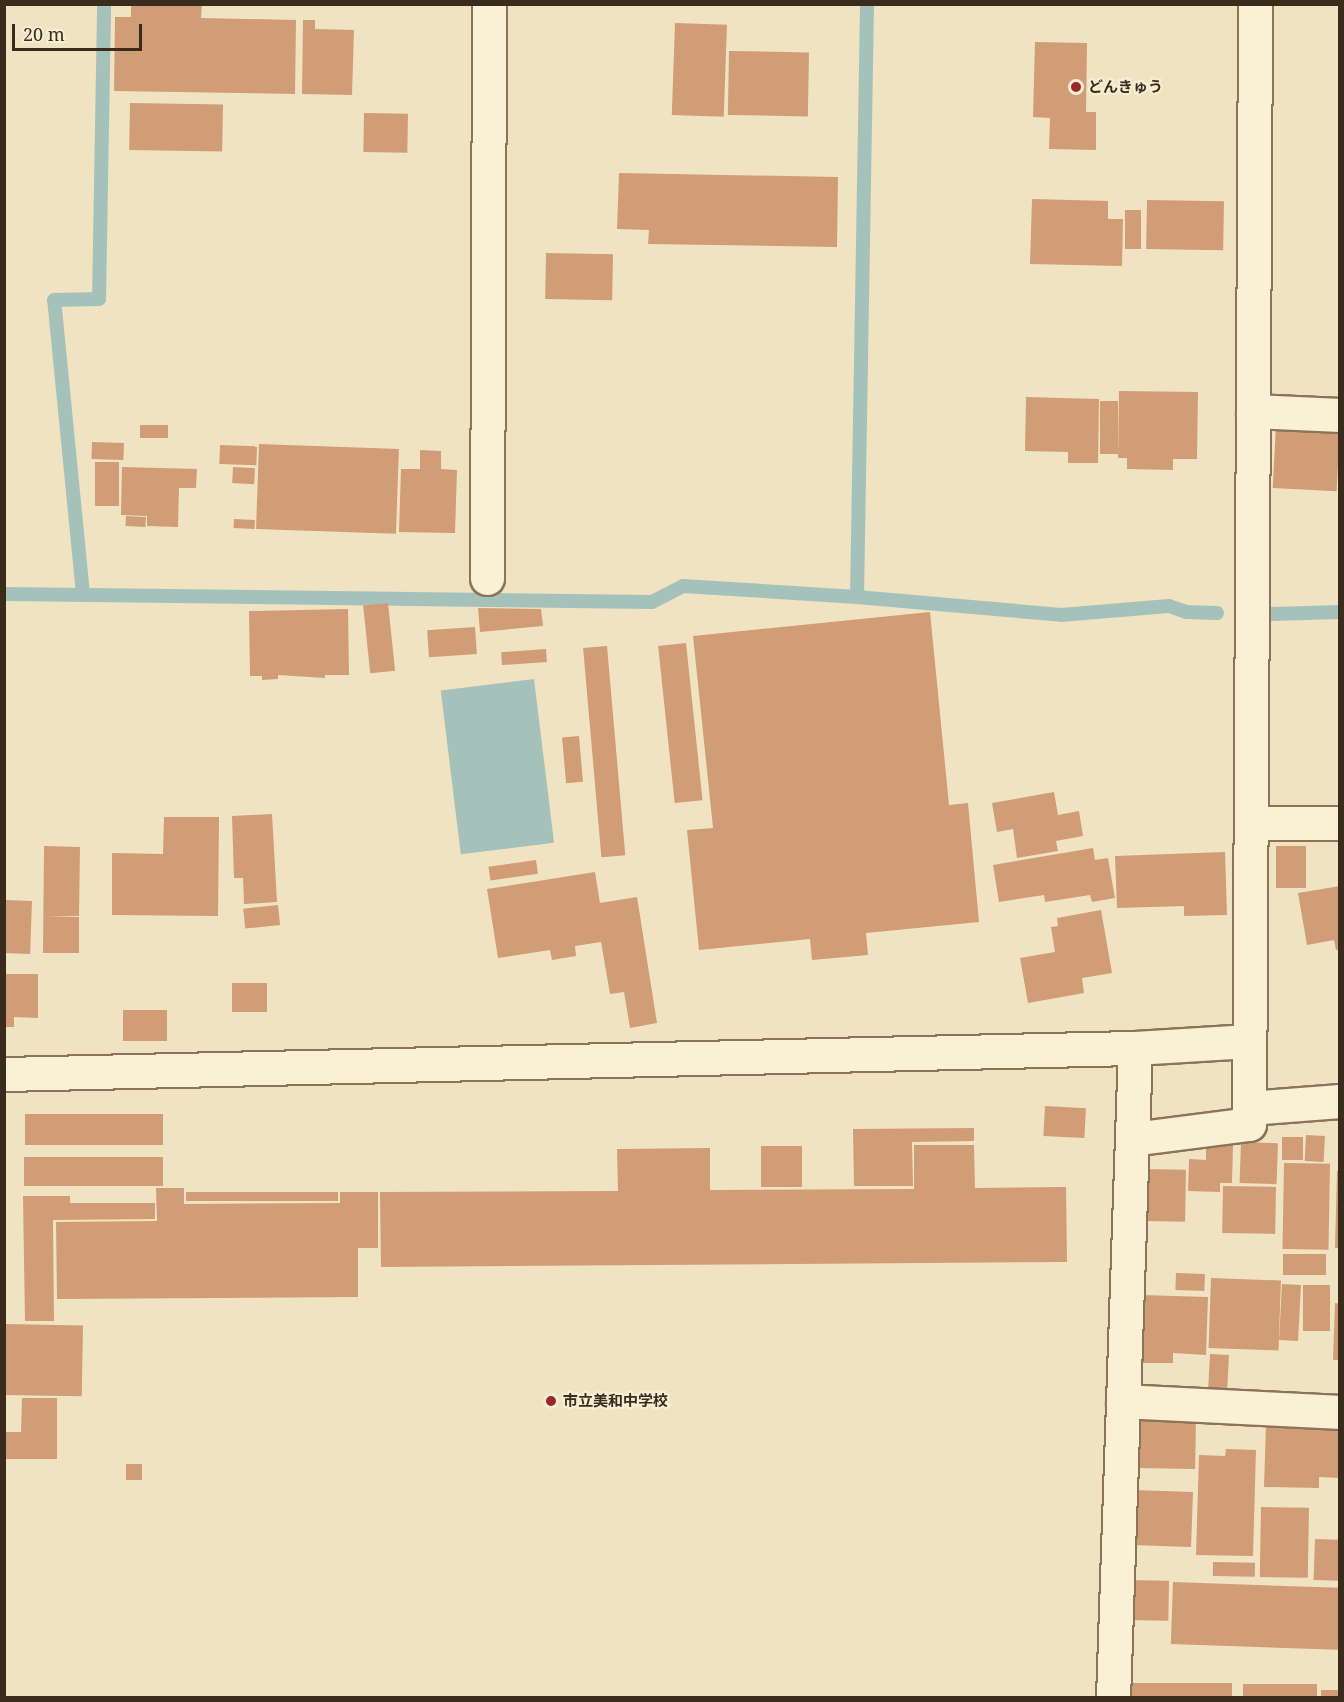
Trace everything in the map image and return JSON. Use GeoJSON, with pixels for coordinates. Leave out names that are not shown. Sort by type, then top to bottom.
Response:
{"type":"FeatureCollection","features":[{"type":"Feature","properties":{"kind":"street"},"geometry":{"type":"LineString","coordinates":[[487,579],[489,4]]}},
{"type":"Feature","properties":{"kind":"street"},"geometry":{"type":"LineString","coordinates":[[1132,1139],[1249,1124],[1256,4]]}},
{"type":"Feature","properties":{"kind":"street"},"geometry":{"type":"LineString","coordinates":[[1253,411],[1340,415]]}},
{"type":"Feature","properties":{"kind":"street"},"geometry":{"type":"LineString","coordinates":[[1251,823],[1340,823]]}},
{"type":"Feature","properties":{"kind":"street"},"geometry":{"type":"LineString","coordinates":[[4,1074],[1135,1048],[1249,1041]]}},
{"type":"Feature","properties":{"kind":"street"},"geometry":{"type":"LineString","coordinates":[[1113,1698],[1135,1048]]}},
{"type":"Feature","properties":{"kind":"street"},"geometry":{"type":"LineString","coordinates":[[1249,1108],[1340,1101]]}},
{"type":"Feature","properties":{"kind":"street"},"geometry":{"type":"LineString","coordinates":[[1123,1401],[1340,1412]]}},
{"type":"Feature","properties":{"kind":"water"},"geometry":{"type":"Polygon","coordinates":[[[534,679],[554,843],[461,854],[441,690],[534,679]]]}},
{"type":"Feature","properties":{"kind":"building"},"geometry":{"type":"Polygon","coordinates":[[[131,4],[202,4],[201,18],[296,20],[295,94],[114,91],[115,17],[131,17],[131,4]]]}},
{"type":"Feature","properties":{"kind":"building"},"geometry":{"type":"Polygon","coordinates":[[[303,20],[315,20],[315,29],[354,30],[352,95],[302,94],[303,20]]]}},
{"type":"Feature","properties":{"kind":"building"},"geometry":{"type":"Polygon","coordinates":[[[675,23],[727,25],[724,117],[672,115],[675,23]]]}},
{"type":"Feature","properties":{"kind":"building"},"geometry":{"type":"Polygon","coordinates":[[[1035,42],[1087,43],[1086,112],[1096,112],[1096,150],[1049,149],[1050,118],[1033,117],[1035,42]]]}},
{"type":"Feature","properties":{"kind":"building"},"geometry":{"type":"Polygon","coordinates":[[[729,51],[809,52],[808,116],[728,115],[729,51]]]}},
{"type":"Feature","properties":{"kind":"building"},"geometry":{"type":"Polygon","coordinates":[[[130,103],[223,105],[222,152],[129,150],[130,103]]]}},
{"type":"Feature","properties":{"kind":"building"},"geometry":{"type":"Polygon","coordinates":[[[364,113],[408,114],[407,153],[363,152],[364,113]]]}},
{"type":"Feature","properties":{"kind":"building"},"geometry":{"type":"Polygon","coordinates":[[[619,173],[838,177],[837,247],[648,244],[649,230],[617,229],[619,173]]]}},
{"type":"Feature","properties":{"kind":"building"},"geometry":{"type":"Polygon","coordinates":[[[1032,199],[1108,201],[1108,219],[1123,219],[1122,266],[1030,264],[1032,199]]]}},
{"type":"Feature","properties":{"kind":"building"},"geometry":{"type":"Polygon","coordinates":[[[1147,200],[1224,201],[1223,250],[1146,249],[1147,200]]]}},
{"type":"Feature","properties":{"kind":"building"},"geometry":{"type":"Polygon","coordinates":[[[1125,210],[1141,210],[1141,249],[1125,249],[1125,210]]]}},
{"type":"Feature","properties":{"kind":"building"},"geometry":{"type":"Polygon","coordinates":[[[546,253],[613,254],[612,300],[545,299],[546,253]]]}},
{"type":"Feature","properties":{"kind":"building"},"geometry":{"type":"Polygon","coordinates":[[[1119,391],[1198,392],[1197,459],[1173,459],[1173,470],[1127,469],[1127,458],[1118,458],[1119,391]]]}},
{"type":"Feature","properties":{"kind":"building"},"geometry":{"type":"Polygon","coordinates":[[[1026,397],[1099,399],[1098,463],[1068,463],[1068,452],[1025,451],[1026,397]]]}},
{"type":"Feature","properties":{"kind":"building"},"geometry":{"type":"Polygon","coordinates":[[[1100,401],[1118,401],[1118,454],[1100,454],[1100,401]]]}},
{"type":"Feature","properties":{"kind":"building"},"geometry":{"type":"Polygon","coordinates":[[[140,425],[168,425],[168,438],[140,438],[140,425]]]}},
{"type":"Feature","properties":{"kind":"building"},"geometry":{"type":"Polygon","coordinates":[[[1276,425],[1340,428],[1337,491],[1273,488],[1276,425]]]}},
{"type":"Feature","properties":{"kind":"building"},"geometry":{"type":"Polygon","coordinates":[[[92,442],[124,443],[123,460],[91,459],[92,442]]]}},
{"type":"Feature","properties":{"kind":"building"},"geometry":{"type":"Polygon","coordinates":[[[259,444],[399,449],[396,534],[256,529],[259,444]]]}},
{"type":"Feature","properties":{"kind":"building"},"geometry":{"type":"Polygon","coordinates":[[[220,445],[257,446],[256,465],[219,464],[220,445]]]}},
{"type":"Feature","properties":{"kind":"building"},"geometry":{"type":"Polygon","coordinates":[[[420,450],[441,451],[441,469],[457,470],[455,533],[399,532],[401,469],[420,469],[420,450]]]}},
{"type":"Feature","properties":{"kind":"building"},"geometry":{"type":"Polygon","coordinates":[[[95,462],[119,462],[119,506],[95,506],[95,462]]]}},
{"type":"Feature","properties":{"kind":"building"},"geometry":{"type":"Polygon","coordinates":[[[122,467],[197,469],[196,488],[179,488],[178,527],[147,526],[147,516],[121,515],[122,467]]]}},
{"type":"Feature","properties":{"kind":"building"},"geometry":{"type":"Polygon","coordinates":[[[233,467],[255,468],[254,484],[232,483],[233,467]]]}},
{"type":"Feature","properties":{"kind":"building"},"geometry":{"type":"Polygon","coordinates":[[[126,516],[146,517],[145,527],[125,526],[126,516]]]}},
{"type":"Feature","properties":{"kind":"building"},"geometry":{"type":"Polygon","coordinates":[[[234,519],[255,520],[255,529],[234,528],[234,519]]]}},
{"type":"Feature","properties":{"kind":"building"},"geometry":{"type":"Polygon","coordinates":[[[388,603],[395,671],[370,673],[363,606],[388,603]]]}},
{"type":"Feature","properties":{"kind":"building"},"geometry":{"type":"Polygon","coordinates":[[[478,608],[541,609],[543,626],[480,632],[478,608]]]}},
{"type":"Feature","properties":{"kind":"building"},"geometry":{"type":"Polygon","coordinates":[[[348,609],[349,675],[325,675],[325,678],[278,675],[278,679],[262,680],[262,676],[250,676],[249,611],[348,609]]]}},
{"type":"Feature","properties":{"kind":"building"},"geometry":{"type":"Polygon","coordinates":[[[930,612],[949,805],[968,803],[979,922],[866,933],[868,955],[812,960],[810,939],[699,950],[687,830],[713,828],[693,636],[930,612]]]}},
{"type":"Feature","properties":{"kind":"building"},"geometry":{"type":"Polygon","coordinates":[[[475,627],[477,654],[429,657],[427,630],[475,627]]]}},
{"type":"Feature","properties":{"kind":"building"},"geometry":{"type":"Polygon","coordinates":[[[686,643],[703,800],[675,803],[658,646],[686,643]]]}},
{"type":"Feature","properties":{"kind":"building"},"geometry":{"type":"Polygon","coordinates":[[[607,646],[625,855],[601,857],[583,648],[607,646]]]}},
{"type":"Feature","properties":{"kind":"building"},"geometry":{"type":"Polygon","coordinates":[[[546,649],[547,662],[502,665],[501,652],[546,649]]]}},
{"type":"Feature","properties":{"kind":"building"},"geometry":{"type":"Polygon","coordinates":[[[579,736],[583,782],[566,783],[562,737],[579,736]]]}},
{"type":"Feature","properties":{"kind":"building"},"geometry":{"type":"Polygon","coordinates":[[[1054,792],[1058,815],[1079,811],[1083,836],[1056,841],[1058,851],[1017,858],[1013,829],[997,832],[992,803],[1054,792]]]}},
{"type":"Feature","properties":{"kind":"building"},"geometry":{"type":"Polygon","coordinates":[[[272,814],[277,902],[244,904],[243,878],[234,878],[232,816],[272,814]]]}},
{"type":"Feature","properties":{"kind":"building"},"geometry":{"type":"Polygon","coordinates":[[[164,817],[219,817],[218,916],[112,915],[112,853],[163,854],[164,817]]]}},
{"type":"Feature","properties":{"kind":"building"},"geometry":{"type":"Polygon","coordinates":[[[44,846],[80,847],[79,916],[45,916],[79,917],[79,953],[43,953],[44,846]]]}},
{"type":"Feature","properties":{"kind":"building"},"geometry":{"type":"Polygon","coordinates":[[[1276,846],[1306,846],[1306,888],[1276,888],[1276,846]]]}},
{"type":"Feature","properties":{"kind":"building"},"geometry":{"type":"Polygon","coordinates":[[[1093,848],[1095,860],[1108,858],[1115,898],[1092,902],[1090,895],[1045,902],[1044,895],[999,902],[993,865],[1093,848]]]}},
{"type":"Feature","properties":{"kind":"building"},"geometry":{"type":"Polygon","coordinates":[[[1225,852],[1227,915],[1184,916],[1184,906],[1117,908],[1115,856],[1225,852]]]}},
{"type":"Feature","properties":{"kind":"building"},"geometry":{"type":"Polygon","coordinates":[[[536,860],[538,874],[490,881],[488,867],[536,860]]]}},
{"type":"Feature","properties":{"kind":"building"},"geometry":{"type":"Polygon","coordinates":[[[595,872],[600,903],[637,897],[657,1023],[630,1028],[624,992],[610,994],[601,942],[575,946],[576,956],[552,960],[550,950],[498,958],[487,889],[595,872]]]}},
{"type":"Feature","properties":{"kind":"building"},"geometry":{"type":"Polygon","coordinates":[[[1340,886],[1340,949],[1336,950],[1334,940],[1307,945],[1298,893],[1340,886]]]}},
{"type":"Feature","properties":{"kind":"building"},"geometry":{"type":"Polygon","coordinates":[[[4,900],[32,901],[30,954],[4,953],[4,900]]]}},
{"type":"Feature","properties":{"kind":"building"},"geometry":{"type":"Polygon","coordinates":[[[278,905],[280,925],[245,929],[243,909],[278,905]]]}},
{"type":"Feature","properties":{"kind":"building"},"geometry":{"type":"Polygon","coordinates":[[[1101,910],[1112,973],[1082,978],[1084,993],[1028,1003],[1020,958],[1055,952],[1051,927],[1058,926],[1057,918],[1101,910]]]}},
{"type":"Feature","properties":{"kind":"building"},"geometry":{"type":"Polygon","coordinates":[[[4,974],[38,974],[38,1018],[14,1017],[14,1027],[4,1027],[4,974]]]}},
{"type":"Feature","properties":{"kind":"building"},"geometry":{"type":"Polygon","coordinates":[[[232,983],[267,983],[267,1012],[232,1012],[232,983]]]}},
{"type":"Feature","properties":{"kind":"building"},"geometry":{"type":"Polygon","coordinates":[[[123,1010],[167,1010],[167,1041],[123,1041],[123,1010]]]}},
{"type":"Feature","properties":{"kind":"building"},"geometry":{"type":"Polygon","coordinates":[[[1045,1106],[1086,1108],[1084,1138],[1043,1136],[1045,1106]]]}},
{"type":"Feature","properties":{"kind":"building"},"geometry":{"type":"Polygon","coordinates":[[[25,1114],[163,1114],[163,1145],[25,1145],[25,1114]]]}},
{"type":"Feature","properties":{"kind":"building"},"geometry":{"type":"Polygon","coordinates":[[[974,1128],[974,1141],[912,1142],[913,1186],[854,1186],[853,1129],[974,1128]]]}},
{"type":"Feature","properties":{"kind":"building"},"geometry":{"type":"Polygon","coordinates":[[[1306,1135],[1325,1136],[1324,1162],[1305,1161],[1306,1135]]]}},
{"type":"Feature","properties":{"kind":"building"},"geometry":{"type":"Polygon","coordinates":[[[1282,1137],[1303,1137],[1303,1160],[1282,1160],[1282,1137]]]}},
{"type":"Feature","properties":{"kind":"building"},"geometry":{"type":"Polygon","coordinates":[[[1241,1142],[1278,1143],[1277,1184],[1240,1183],[1241,1142]]]}},
{"type":"Feature","properties":{"kind":"building"},"geometry":{"type":"Polygon","coordinates":[[[914,1145],[974,1145],[975,1188],[1066,1187],[1067,1262],[381,1267],[380,1192],[618,1191],[617,1149],[710,1148],[710,1190],[914,1189],[914,1145]]]}},
{"type":"Feature","properties":{"kind":"building"},"geometry":{"type":"Polygon","coordinates":[[[1206,1145],[1233,1145],[1232,1183],[1220,1183],[1220,1192],[1188,1191],[1189,1159],[1206,1160],[1206,1145]]]}},
{"type":"Feature","properties":{"kind":"building"},"geometry":{"type":"Polygon","coordinates":[[[761,1146],[802,1146],[802,1187],[761,1187],[761,1146]]]}},
{"type":"Feature","properties":{"kind":"building"},"geometry":{"type":"Polygon","coordinates":[[[24,1157],[163,1157],[163,1186],[24,1186],[24,1157]]]}},
{"type":"Feature","properties":{"kind":"building"},"geometry":{"type":"Polygon","coordinates":[[[1284,1163],[1330,1164],[1328,1250],[1282,1249],[1284,1163]]]}},
{"type":"Feature","properties":{"kind":"building"},"geometry":{"type":"Polygon","coordinates":[[[1145,1169],[1186,1170],[1185,1222],[1144,1221],[1145,1169]]]}},
{"type":"Feature","properties":{"kind":"building"},"geometry":{"type":"Polygon","coordinates":[[[1337,1171],[1340,1171],[1340,1248],[1335,1248],[1337,1171]]]}},
{"type":"Feature","properties":{"kind":"building"},"geometry":{"type":"Polygon","coordinates":[[[1223,1186],[1276,1187],[1275,1234],[1222,1233],[1223,1186]]]}},
{"type":"Feature","properties":{"kind":"building"},"geometry":{"type":"Polygon","coordinates":[[[156,1188],[184,1188],[184,1204],[340,1203],[340,1192],[378,1192],[378,1248],[358,1248],[358,1297],[57,1299],[56,1222],[157,1221],[156,1188]]]}},
{"type":"Feature","properties":{"kind":"building"},"geometry":{"type":"Polygon","coordinates":[[[186,1192],[338,1192],[338,1201],[186,1201],[186,1192]]]}},
{"type":"Feature","properties":{"kind":"building"},"geometry":{"type":"Polygon","coordinates":[[[23,1196],[70,1196],[70,1203],[155,1203],[155,1219],[53,1220],[54,1321],[25,1321],[23,1196]]]}},
{"type":"Feature","properties":{"kind":"building"},"geometry":{"type":"Polygon","coordinates":[[[1283,1254],[1326,1254],[1326,1275],[1283,1275],[1283,1254]]]}},
{"type":"Feature","properties":{"kind":"building"},"geometry":{"type":"Polygon","coordinates":[[[1176,1273],[1205,1274],[1204,1291],[1175,1290],[1176,1273]]]}},
{"type":"Feature","properties":{"kind":"building"},"geometry":{"type":"Polygon","coordinates":[[[1211,1278],[1281,1280],[1279,1350],[1209,1348],[1211,1278]]]}},
{"type":"Feature","properties":{"kind":"building"},"geometry":{"type":"Polygon","coordinates":[[[1282,1284],[1301,1285],[1298,1341],[1279,1340],[1282,1284]]]}},
{"type":"Feature","properties":{"kind":"building"},"geometry":{"type":"Polygon","coordinates":[[[1303,1285],[1330,1285],[1330,1331],[1303,1331],[1303,1285]]]}},
{"type":"Feature","properties":{"kind":"building"},"geometry":{"type":"Polygon","coordinates":[[[1141,1295],[1208,1297],[1206,1355],[1173,1353],[1173,1363],[1139,1363],[1141,1295]]]}},
{"type":"Feature","properties":{"kind":"building"},"geometry":{"type":"Polygon","coordinates":[[[1335,1303],[1340,1304],[1340,1360],[1333,1360],[1335,1303]]]}},
{"type":"Feature","properties":{"kind":"building"},"geometry":{"type":"Polygon","coordinates":[[[4,1324],[83,1325],[82,1396],[4,1395],[4,1324]]]}},
{"type":"Feature","properties":{"kind":"building"},"geometry":{"type":"Polygon","coordinates":[[[1210,1354],[1229,1355],[1227,1395],[1208,1394],[1210,1354]]]}},
{"type":"Feature","properties":{"kind":"building"},"geometry":{"type":"Polygon","coordinates":[[[22,1398],[57,1398],[57,1459],[4,1459],[4,1432],[21,1432],[22,1398]]]}},
{"type":"Feature","properties":{"kind":"building"},"geometry":{"type":"Polygon","coordinates":[[[1136,1417],[1196,1418],[1195,1469],[1135,1468],[1136,1417]]]}},
{"type":"Feature","properties":{"kind":"building"},"geometry":{"type":"Polygon","coordinates":[[[1266,1425],[1340,1427],[1340,1478],[1319,1477],[1319,1488],[1264,1487],[1266,1425]]]}},
{"type":"Feature","properties":{"kind":"building"},"geometry":{"type":"Polygon","coordinates":[[[1226,1449],[1256,1450],[1253,1556],[1196,1555],[1199,1455],[1225,1456],[1226,1449]]]}},
{"type":"Feature","properties":{"kind":"building"},"geometry":{"type":"Polygon","coordinates":[[[126,1464],[142,1464],[142,1480],[126,1480],[126,1464]]]}},
{"type":"Feature","properties":{"kind":"building"},"geometry":{"type":"Polygon","coordinates":[[[1133,1490],[1193,1492],[1191,1547],[1131,1545],[1133,1490]]]}},
{"type":"Feature","properties":{"kind":"building"},"geometry":{"type":"Polygon","coordinates":[[[1261,1507],[1309,1508],[1308,1578],[1260,1577],[1261,1507]]]}},
{"type":"Feature","properties":{"kind":"building"},"geometry":{"type":"Polygon","coordinates":[[[1315,1539],[1340,1540],[1339,1581],[1314,1580],[1315,1539]]]}},
{"type":"Feature","properties":{"kind":"building"},"geometry":{"type":"Polygon","coordinates":[[[1213,1562],[1255,1563],[1255,1577],[1213,1576],[1213,1562]]]}},
{"type":"Feature","properties":{"kind":"building"},"geometry":{"type":"Polygon","coordinates":[[[1126,1580],[1169,1581],[1168,1621],[1125,1620],[1126,1580]]]}},
{"type":"Feature","properties":{"kind":"building"},"geometry":{"type":"Polygon","coordinates":[[[1173,1582],[1340,1588],[1338,1650],[1171,1644],[1173,1582]]]}},
{"type":"Feature","properties":{"kind":"building"},"geometry":{"type":"Polygon","coordinates":[[[1125,1683],[1232,1683],[1232,1698],[1125,1698],[1125,1683]]]}},
{"type":"Feature","properties":{"kind":"building"},"geometry":{"type":"Polygon","coordinates":[[[1243,1684],[1317,1684],[1317,1698],[1243,1698],[1243,1684]]]}},
{"type":"Feature","properties":{"kind":"building"},"geometry":{"type":"Polygon","coordinates":[[[1321,1690],[1340,1690],[1340,1698],[1321,1698],[1321,1690]]]}},
{"type":"Feature","properties":{"kind":"waterway"},"geometry":{"type":"LineString","coordinates":[[83,594],[54,300],[99,299],[104,4]]}},
{"type":"Feature","properties":{"kind":"waterway"},"geometry":{"type":"LineString","coordinates":[[857,597],[867,4]]}},
{"type":"Feature","properties":{"kind":"waterway"},"geometry":{"type":"LineString","coordinates":[[4,594],[652,602],[683,586],[857,597],[1061,615],[1169,606],[1186,612],[1217,613]]}},
{"type":"Feature","properties":{"kind":"waterway"},"geometry":{"type":"LineString","coordinates":[[1272,614],[1340,612]]}},
{"type":"Feature","properties":{"kind":"place","name":"どんきゅう"},"geometry":{"type":"Point","coordinates":[1076,87]}},
{"type":"Feature","properties":{"kind":"place","name":"市立美和中学校"},"geometry":{"type":"Point","coordinates":[551,1401]}}]}
